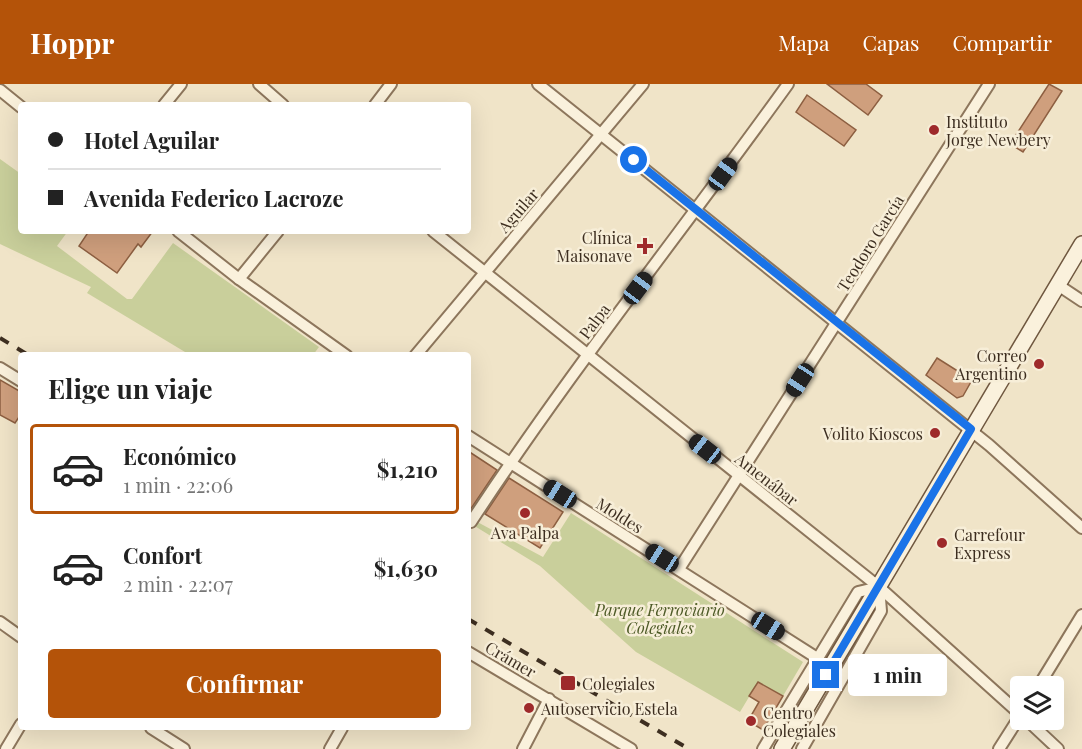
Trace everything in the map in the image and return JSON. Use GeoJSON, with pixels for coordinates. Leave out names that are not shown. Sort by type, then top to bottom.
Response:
{"type":"FeatureCollection","features":[{"type":"Feature","properties":{"kind":"main road"},"geometry":{"type":"LineString","coordinates":[[782,749],[1082,244]]}},
{"type":"Feature","properties":{"kind":"street"},"geometry":{"type":"LineString","coordinates":[[166,102],[181,84]]}},
{"type":"Feature","properties":{"kind":"street"},"geometry":{"type":"LineString","coordinates":[[259,84],[280,102]]}},
{"type":"Feature","properties":{"kind":"street"},"geometry":{"type":"LineString","coordinates":[[377,102],[391,84]]}},
{"type":"Feature","properties":{"kind":"street"},"geometry":{"type":"LineString","coordinates":[[538,84],[971,429],[1082,528]]}},
{"type":"Feature","properties":{"kind":"street","name":"Aguilar"},"geometry":{"type":"LineString","coordinates":[[418,352],[483,272],[644,84]]}},
{"type":"Feature","properties":{"kind":"street","name":"Palpa"},"geometry":{"type":"LineString","coordinates":[[471,522],[509,463],[587,355],[697,210],[788,84]]}},
{"type":"Feature","properties":{"kind":"street","name":"Teodoro García"},"geometry":{"type":"LineString","coordinates":[[679,569],[988,84]]}},
{"type":"Feature","properties":{"kind":"street"},"geometry":{"type":"LineString","coordinates":[[0,90],[18,105]]}},
{"type":"Feature","properties":{"kind":"street"},"geometry":{"type":"LineString","coordinates":[[182,234],[239,279],[341,352]]}},
{"type":"Feature","properties":{"kind":"street"},"geometry":{"type":"LineString","coordinates":[[239,279],[276,234]]}},
{"type":"Feature","properties":{"kind":"street","name":"Amenábar"},"geometry":{"type":"LineString","coordinates":[[437,234],[879,587],[1010,706]]}},
{"type":"Feature","properties":{"kind":"street"},"geometry":{"type":"LineString","coordinates":[[1058,285],[1082,301]]}},
{"type":"Feature","properties":{"kind":"street"},"geometry":{"type":"LineString","coordinates":[[0,368],[18,379]]}},
{"type":"Feature","properties":{"kind":"street","name":"Moldes"},"geometry":{"type":"LineString","coordinates":[[471,438],[818,658]]}},
{"type":"Feature","properties":{"kind":"street"},"geometry":{"type":"LineString","coordinates":[[763,749],[858,592],[879,587],[881,611],[802,749]]}},
{"type":"Feature","properties":{"kind":"street"},"geometry":{"type":"LineString","coordinates":[[1045,676],[1082,615]]}},
{"type":"Feature","properties":{"kind":"street"},"geometry":{"type":"LineString","coordinates":[[0,622],[18,635]]}},
{"type":"Feature","properties":{"kind":"street","name":"Crámer"},"geometry":{"type":"LineString","coordinates":[[471,654],[632,749]]}},
{"type":"Feature","properties":{"kind":"street"},"geometry":{"type":"LineString","coordinates":[[523,749],[549,699]]}},
{"type":"Feature","properties":{"kind":"street"},"geometry":{"type":"LineString","coordinates":[[6,749],[18,729]]}},
{"type":"Feature","properties":{"kind":"street"},"geometry":{"type":"LineString","coordinates":[[154,730],[183,749]]}},
{"type":"Feature","properties":{"kind":"street"},"geometry":{"type":"LineString","coordinates":[[330,749],[341,730]]}},
{"type":"Feature","properties":{"kind":"street"},"geometry":{"type":"LineString","coordinates":[[999,749],[1011,730]]}},
{"type":"Feature","properties":{"kind":"street"},"geometry":{"type":"LineString","coordinates":[[1038,730],[1058,749]]}},
{"type":"Feature","properties":{"kind":"green space"},"geometry":{"type":"Polygon","coordinates":[[[0,159],[18,172],[18,234],[66,234],[57,246],[127,299],[132,299],[173,243],[319,347],[315,352],[185,352],[87,293],[91,287],[0,244],[0,159]]]}},
{"type":"Feature","properties":{"kind":"green space","name":"Parque Ferroviario Colegiales"},"geometry":{"type":"Polygon","coordinates":[[[571,513],[803,662],[783,696],[758,682],[740,712],[636,652],[540,566],[471,524],[471,519],[543,557],[571,513]]]}},
{"type":"Feature","properties":{"kind":"building"},"geometry":{"type":"Polygon","coordinates":[[[827,84],[866,84],[882,96],[868,115],[827,84]]]}},
{"type":"Feature","properties":{"kind":"building"},"geometry":{"type":"Polygon","coordinates":[[[1049,84],[1062,91],[1023,152],[1010,144],[1049,84]]]}},
{"type":"Feature","properties":{"kind":"building"},"geometry":{"type":"Polygon","coordinates":[[[807,95],[856,130],[844,146],[796,112],[807,95]]]}},
{"type":"Feature","properties":{"kind":"building"},"geometry":{"type":"Polygon","coordinates":[[[87,234],[151,234],[141,247],[138,244],[117,273],[79,246],[87,234]]]}},
{"type":"Feature","properties":{"kind":"building"},"geometry":{"type":"Polygon","coordinates":[[[937,358],[972,380],[963,396],[957,398],[926,375],[937,358]]]}},
{"type":"Feature","properties":{"kind":"building"},"geometry":{"type":"Polygon","coordinates":[[[0,380],[18,390],[18,418],[15,423],[0,415],[0,380]]]}},
{"type":"Feature","properties":{"kind":"building"},"geometry":{"type":"Polygon","coordinates":[[[471,453],[497,470],[471,509],[471,453]]]}},
{"type":"Feature","properties":{"kind":"building","name":"Ava Palpa"},"geometry":{"type":"Polygon","coordinates":[[[509,478],[563,512],[540,548],[485,514],[509,478]]]}},
{"type":"Feature","properties":{"kind":"building"},"geometry":{"type":"Polygon","coordinates":[[[758,682],[783,696],[763,730],[748,721],[759,702],[749,696],[758,682]]]}},
{"type":"Feature","properties":{"kind":"railway"},"geometry":{"type":"LineString","coordinates":[[0,338],[23,352]]}},
{"type":"Feature","properties":{"kind":"railway"},"geometry":{"type":"LineString","coordinates":[[471,621],[689,749]]}},
{"type":"Feature","properties":{"kind":"place","name":"Instituto Jorge Newbery"},"geometry":{"type":"Point","coordinates":[934,130]}},
{"type":"Feature","properties":{"kind":"place","name":"Clínica Maisonave"},"geometry":{"type":"Point","coordinates":[645,246]}},
{"type":"Feature","properties":{"kind":"place","name":"Correo Argentino"},"geometry":{"type":"Point","coordinates":[1039,364]}},
{"type":"Feature","properties":{"kind":"place","name":"Volito Kioscos"},"geometry":{"type":"Point","coordinates":[935,433]}},
{"type":"Feature","properties":{"kind":"place","name":"Ava Palpa"},"geometry":{"type":"Point","coordinates":[525,513]}},
{"type":"Feature","properties":{"kind":"place","name":"Carrefour Express"},"geometry":{"type":"Point","coordinates":[942,543]}},
{"type":"Feature","properties":{"kind":"place","name":"Colegiales"},"geometry":{"type":"Point","coordinates":[568,683]}},
{"type":"Feature","properties":{"kind":"place","name":"Autoservicio Estela"},"geometry":{"type":"Point","coordinates":[529,708]}},
{"type":"Feature","properties":{"kind":"place","name":"Centro Colegiales"},"geometry":{"type":"Point","coordinates":[751,721]}},
{"type":"Feature","properties":{"kind":"route"},"geometry":{"type":"LineString","coordinates":[[634,160],[971,429],[826,675]]}}]}
